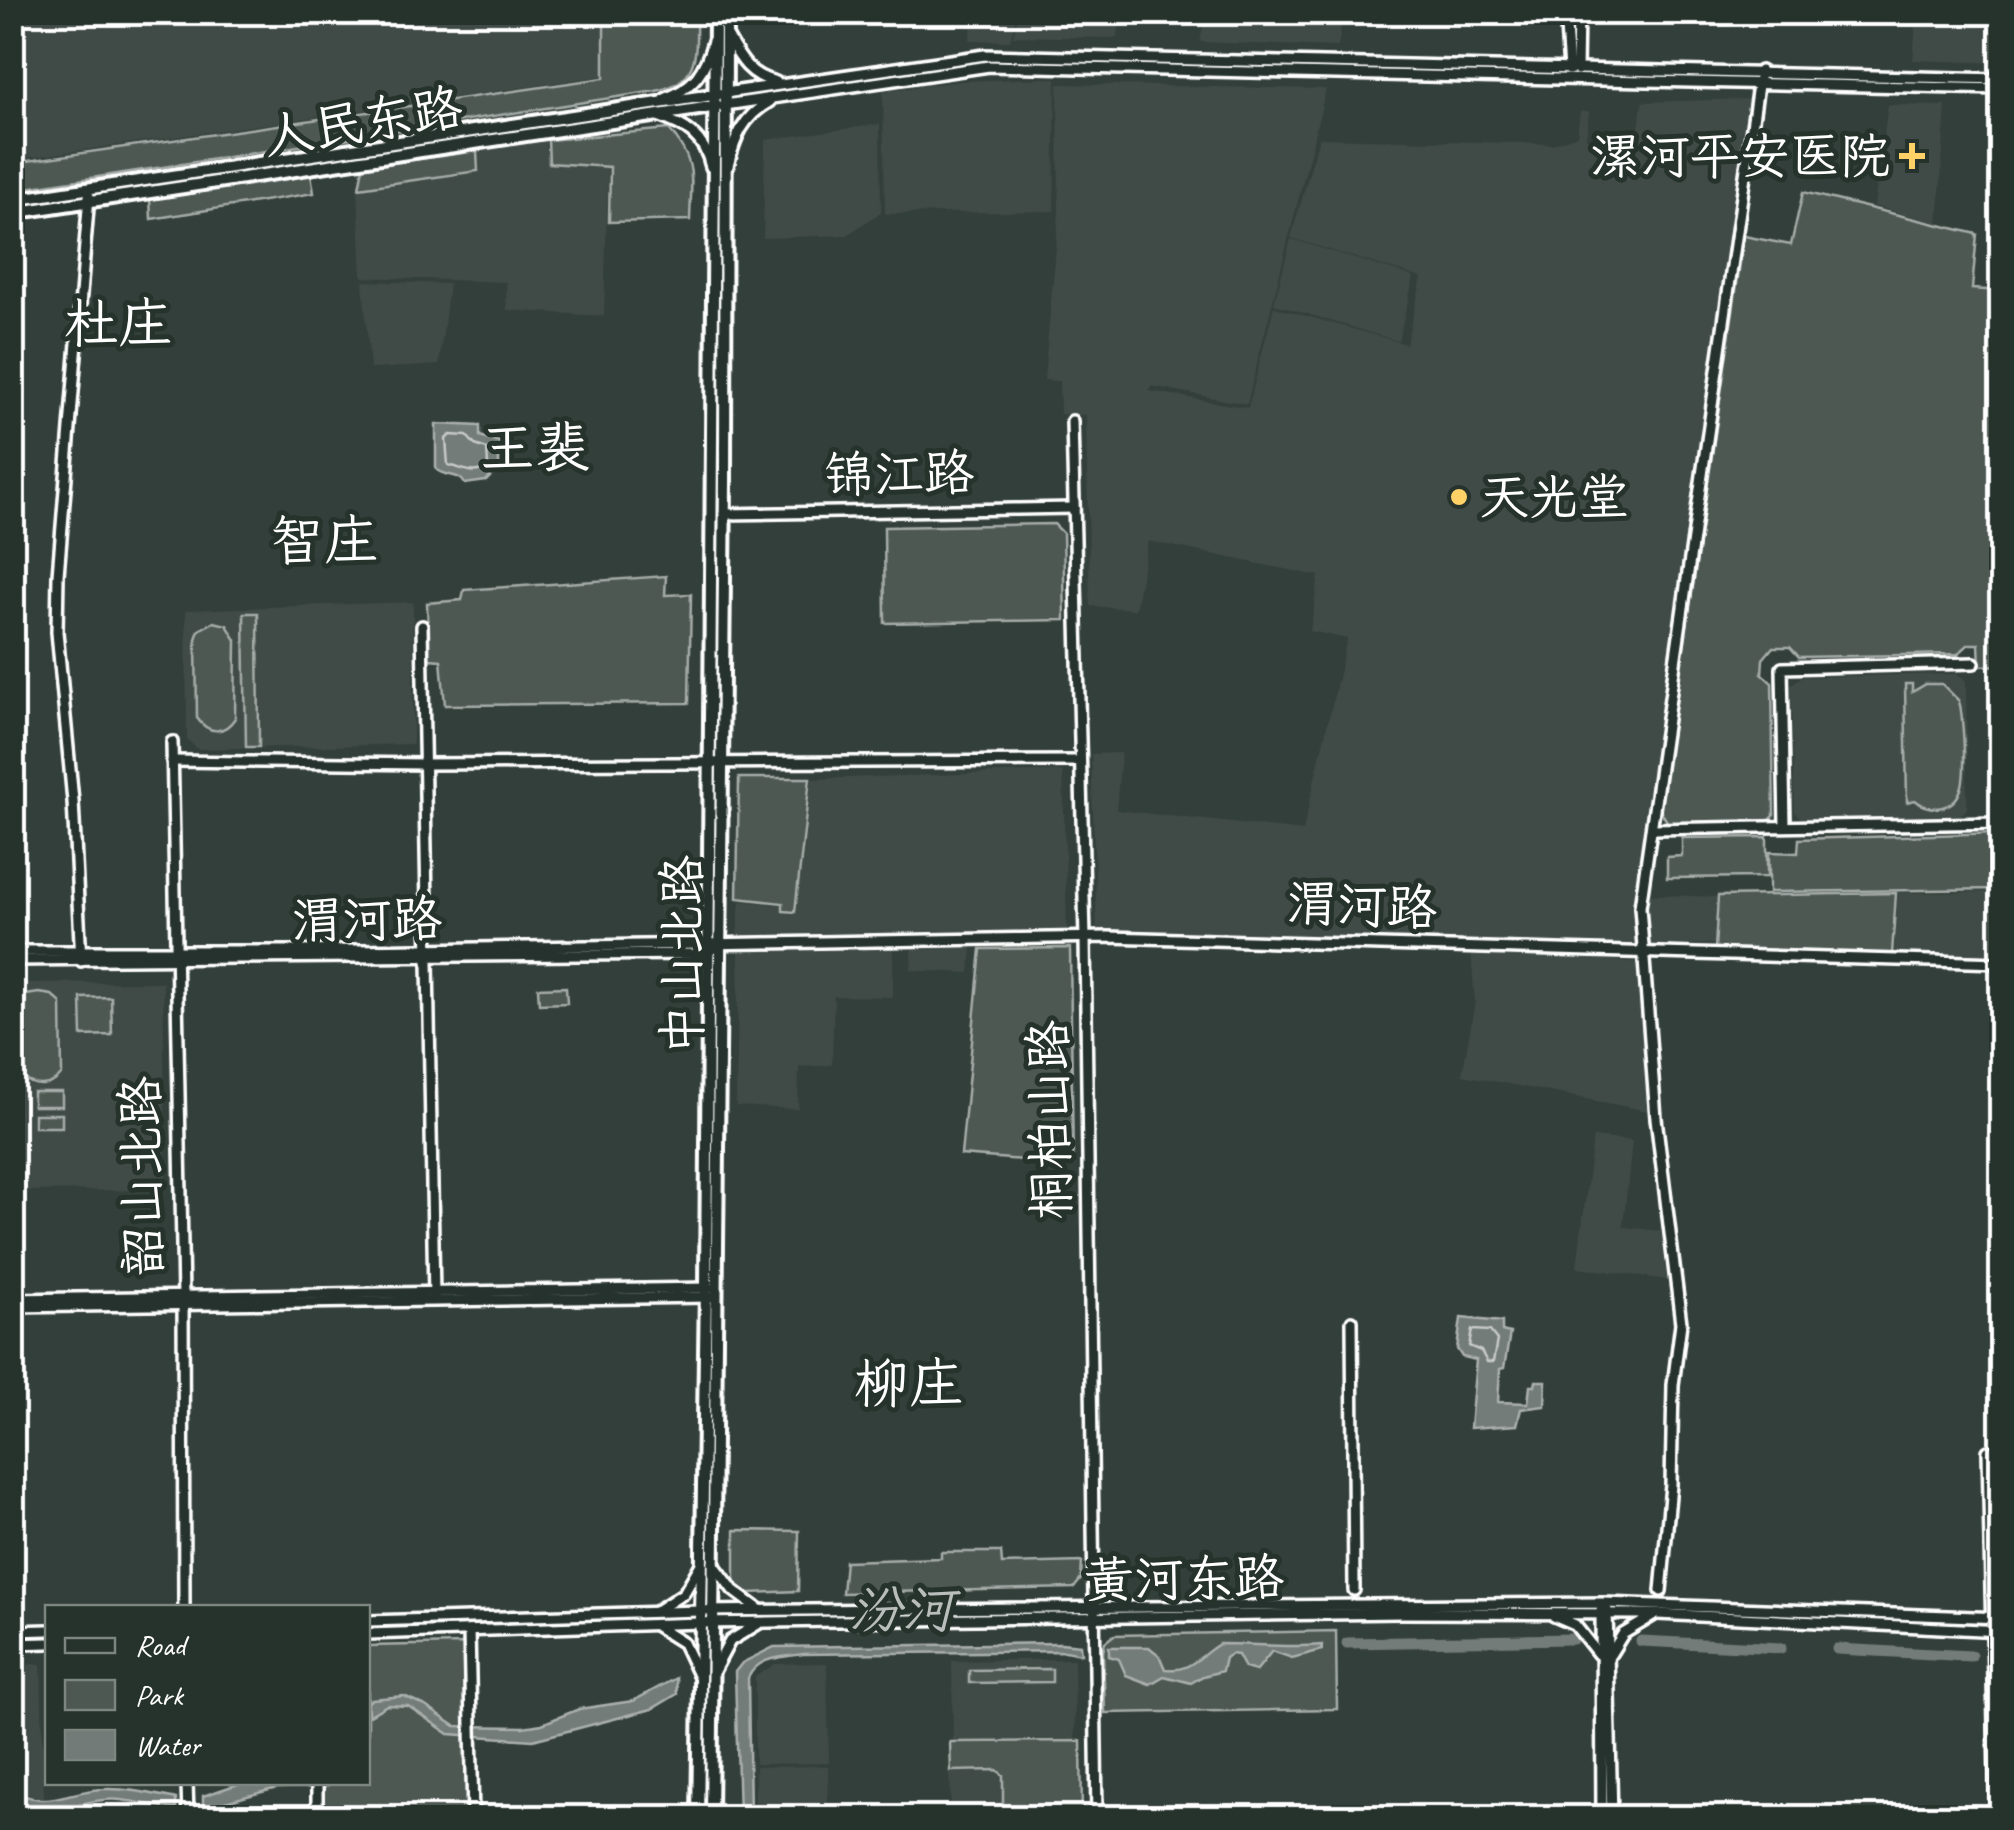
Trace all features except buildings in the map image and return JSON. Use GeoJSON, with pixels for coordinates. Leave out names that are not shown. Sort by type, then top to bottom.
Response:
{"type":"FeatureCollection","features":[{"type":"Feature","properties":{"kind":"main road"},"geometry":{"type":"LineString","coordinates":[[715,12],[720,34]]}},
{"type":"Feature","properties":{"kind":"main road"},"geometry":{"type":"LineString","coordinates":[[720,34],[726,12]]}},
{"type":"Feature","properties":{"kind":"main road","name":"中山北路"},"geometry":{"type":"LineString","coordinates":[[698,1818],[708,1562],[719,944],[714,763],[720,34]]}},
{"type":"Feature","properties":{"kind":"main road","name":"人民东路"},"geometry":{"type":"LineString","coordinates":[[12,200],[719,100]]}},
{"type":"Feature","properties":{"kind":"main road","name":"人民东路"},"geometry":{"type":"LineString","coordinates":[[12,214],[655,109]]}},
{"type":"Feature","properties":{"kind":"main road","name":"中山北路"},"geometry":{"type":"LineString","coordinates":[[712,1292],[706,949],[724,514],[719,182]]}},
{"type":"Feature","properties":{"kind":"main road","name":"中山北路"},"geometry":{"type":"LineString","coordinates":[[705,1680],[711,1818]]}},
{"type":"Feature","properties":{"kind":"street"},"geometry":{"type":"LineString","coordinates":[[1565,12],[1573,70]]}},
{"type":"Feature","properties":{"kind":"street"},"geometry":{"type":"LineString","coordinates":[[1573,70],[1578,12]]}},
{"type":"Feature","properties":{"kind":"street"},"geometry":{"type":"LineString","coordinates":[[655,109],[695,82],[720,34],[754,74],[783,90]]}},
{"type":"Feature","properties":{"kind":"street"},"geometry":{"type":"LineString","coordinates":[[719,100],[989,66],[1760,71],[2002,79]]}},
{"type":"Feature","properties":{"kind":"street"},"geometry":{"type":"LineString","coordinates":[[1573,70],[1759,83],[2002,89]]}},
{"type":"Feature","properties":{"kind":"street"},"geometry":{"type":"LineString","coordinates":[[1661,1591],[1681,1323],[1656,1118],[1640,907],[1760,71]]}},
{"type":"Feature","properties":{"kind":"street"},"geometry":{"type":"LineString","coordinates":[[719,182],[744,122],[783,90]]}},
{"type":"Feature","properties":{"kind":"street"},"geometry":{"type":"LineString","coordinates":[[655,109],[696,135],[719,182]]}},
{"type":"Feature","properties":{"kind":"street"},"geometry":{"type":"LineString","coordinates":[[81,957],[73,801],[58,632],[58,575],[90,202],[88,188]]}},
{"type":"Feature","properties":{"kind":"street","name":"桐柏山路"},"geometry":{"type":"LineString","coordinates":[[1072,421],[1085,938],[1097,1818]]}},
{"type":"Feature","properties":{"kind":"street","name":"锦江路"},"geometry":{"type":"LineString","coordinates":[[724,514],[1074,508]]}},
{"type":"Feature","properties":{"kind":"street"},"geometry":{"type":"LineString","coordinates":[[422,626],[434,1296]]}},
{"type":"Feature","properties":{"kind":"street"},"geometry":{"type":"LineString","coordinates":[[1785,826],[1782,668],[1974,663]]}},
{"type":"Feature","properties":{"kind":"street","name":"韶山北路"},"geometry":{"type":"LineString","coordinates":[[172,742],[183,1300],[184,1605]]}},
{"type":"Feature","properties":{"kind":"street"},"geometry":{"type":"LineString","coordinates":[[172,760],[424,764],[1080,761]]}},
{"type":"Feature","properties":{"kind":"street"},"geometry":{"type":"LineString","coordinates":[[1652,829],[2002,822]]}},
{"type":"Feature","properties":{"kind":"street","name":"渭河路"},"geometry":{"type":"LineString","coordinates":[[12,960],[706,949],[719,944],[1085,938],[2002,963]]}},
{"type":"Feature","properties":{"kind":"street","name":"渭河路"},"geometry":{"type":"LineString","coordinates":[[12,951],[81,957]]}},
{"type":"Feature","properties":{"kind":"street"},"geometry":{"type":"LineString","coordinates":[[12,1299],[712,1292]]}},
{"type":"Feature","properties":{"kind":"street"},"geometry":{"type":"LineString","coordinates":[[12,1307],[183,1300]]}},
{"type":"Feature","properties":{"kind":"street"},"geometry":{"type":"LineString","coordinates":[[1352,1320],[1354,1590]]}},
{"type":"Feature","properties":{"kind":"street"},"geometry":{"type":"LineString","coordinates":[[1988,1452],[1997,1631],[1996,1818]]}},
{"type":"Feature","properties":{"kind":"street"},"geometry":{"type":"LineString","coordinates":[[652,1612],[678,1599],[708,1562],[761,1617],[730,1640],[705,1680],[683,1643],[654,1625]]}},
{"type":"Feature","properties":{"kind":"street"},"geometry":{"type":"LineString","coordinates":[[1602,1818],[1604,1610]]}},
{"type":"Feature","properties":{"kind":"street","name":"黄河东路"},"geometry":{"type":"LineString","coordinates":[[1092,1613],[1604,1610],[1997,1631]]}},
{"type":"Feature","properties":{"kind":"street","name":"黄河东路"},"geometry":{"type":"LineString","coordinates":[[370,1621],[652,1612],[761,1617],[1604,1610],[1996,1617]]}},
{"type":"Feature","properties":{"kind":"street"},"geometry":{"type":"LineString","coordinates":[[1547,1613],[1575,1625],[1604,1657],[1612,1818]]}},
{"type":"Feature","properties":{"kind":"street"},"geometry":{"type":"LineString","coordinates":[[1604,1657],[1623,1634],[1657,1614]]}},
{"type":"Feature","properties":{"kind":"street","name":"黄河东路"},"geometry":{"type":"LineString","coordinates":[[370,1634],[654,1625],[706,1617]]}},
{"type":"Feature","properties":{"kind":"street"},"geometry":{"type":"LineString","coordinates":[[12,1631],[45,1630]]}},
{"type":"Feature","properties":{"kind":"street"},"geometry":{"type":"LineString","coordinates":[[469,1630],[472,1818]]}},
{"type":"Feature","properties":{"kind":"street"},"geometry":{"type":"LineString","coordinates":[[12,1644],[45,1643]]}},
{"type":"Feature","properties":{"kind":"street"},"geometry":{"type":"LineString","coordinates":[[187,1785],[188,1818]]}},
{"type":"Feature","properties":{"kind":"street"},"geometry":{"type":"LineString","coordinates":[[317,1786],[317,1818]]}},
{"type":"Feature","properties":{"kind":"shaded area"},"geometry":{"type":"Polygon","coordinates":[[[1019,12],[1122,13],[1117,38],[1013,36],[1019,12]]]}},
{"type":"Feature","properties":{"kind":"shaded area"},"geometry":{"type":"Polygon","coordinates":[[[12,13],[602,13],[603,76],[13,160],[12,13]]]}},
{"type":"Feature","properties":{"kind":"shaded area"},"geometry":{"type":"Polygon","coordinates":[[[973,13],[1017,13],[1010,41],[970,40],[973,13]]]}},
{"type":"Feature","properties":{"kind":"shaded area"},"geometry":{"type":"Polygon","coordinates":[[[1206,13],[1343,13],[1338,47],[1200,42],[1206,13]]]}},
{"type":"Feature","properties":{"kind":"shaded area"},"geometry":{"type":"Polygon","coordinates":[[[1917,13],[2001,13],[2001,63],[1913,60],[1917,13]]]}},
{"type":"Feature","properties":{"kind":"shaded area"},"geometry":{"type":"Polygon","coordinates":[[[1056,78],[1054,211],[885,214],[883,91],[960,81],[1056,78]]]}},
{"type":"Feature","properties":{"kind":"shaded area"},"geometry":{"type":"Polygon","coordinates":[[[1058,84],[1326,89],[1247,404],[1151,386],[1149,391],[1248,408],[1274,307],[1406,344],[1422,278],[1291,238],[1319,138],[1553,144],[1577,135],[1580,111],[1589,111],[1586,138],[1638,141],[1642,102],[1751,99],[1634,894],[1717,897],[1715,944],[1637,946],[1097,931],[1091,754],[1121,753],[1116,810],[1303,831],[1347,639],[1310,631],[1319,576],[1148,541],[1135,609],[1090,606],[1086,415],[1060,414],[1059,381],[1044,380],[1059,214],[1058,84]]]}},
{"type":"Feature","properties":{"kind":"shaded area","name":"漯河平安医院"},"geometry":{"type":"Polygon","coordinates":[[[1888,105],[1946,106],[1938,223],[1874,206],[1888,105]]]}},
{"type":"Feature","properties":{"kind":"shaded area"},"geometry":{"type":"Polygon","coordinates":[[[880,124],[881,212],[847,235],[763,238],[765,140],[880,124]]]}},
{"type":"Feature","properties":{"kind":"shaded area"},"geometry":{"type":"Polygon","coordinates":[[[546,140],[548,164],[608,168],[604,316],[507,310],[506,282],[362,277],[358,189],[478,172],[478,150],[546,140]]]}},
{"type":"Feature","properties":{"kind":"shaded area"},"geometry":{"type":"Polygon","coordinates":[[[1291,239],[1414,277],[1398,341],[1274,304],[1291,239]]]}},
{"type":"Feature","properties":{"kind":"shaded area"},"geometry":{"type":"Polygon","coordinates":[[[363,281],[449,284],[439,365],[370,369],[363,281]]]}},
{"type":"Feature","properties":{"kind":"shaded area"},"geometry":{"type":"Polygon","coordinates":[[[413,602],[413,744],[198,749],[187,740],[186,610],[413,602]]]}},
{"type":"Feature","properties":{"kind":"shaded area"},"geometry":{"type":"Polygon","coordinates":[[[1958,674],[1966,681],[1967,809],[1959,817],[1803,820],[1795,812],[1791,685],[1801,677],[1958,674]]]}},
{"type":"Feature","properties":{"kind":"shaded area"},"geometry":{"type":"Polygon","coordinates":[[[1063,771],[1067,930],[737,936],[740,901],[782,905],[781,913],[796,914],[812,779],[1063,771]]]}},
{"type":"Feature","properties":{"kind":"shaded area"},"geometry":{"type":"Polygon","coordinates":[[[2001,892],[2001,957],[1894,955],[1898,893],[2001,892]]]}},
{"type":"Feature","properties":{"kind":"shaded area"},"geometry":{"type":"Polygon","coordinates":[[[893,947],[893,997],[834,996],[832,1065],[799,1067],[798,1109],[736,1106],[739,950],[893,947]]]}},
{"type":"Feature","properties":{"kind":"shaded area"},"geometry":{"type":"Polygon","coordinates":[[[972,947],[970,973],[911,970],[912,949],[972,947]]]}},
{"type":"Feature","properties":{"kind":"shaded area"},"geometry":{"type":"Polygon","coordinates":[[[1471,952],[1637,962],[1648,1111],[1462,1075],[1475,1002],[1471,952]]]}},
{"type":"Feature","properties":{"kind":"shaded area"},"geometry":{"type":"Polygon","coordinates":[[[163,982],[166,1190],[13,1191],[12,983],[163,982]]]}},
{"type":"Feature","properties":{"kind":"shaded area"},"geometry":{"type":"Polygon","coordinates":[[[1593,1137],[1632,1141],[1623,1227],[1661,1231],[1667,1280],[1577,1267],[1593,1137]]]}},
{"type":"Feature","properties":{"kind":"shaded area"},"geometry":{"type":"Polygon","coordinates":[[[1074,1659],[1075,1739],[953,1741],[952,1661],[1074,1659]]]}},
{"type":"Feature","properties":{"kind":"shaded area"},"geometry":{"type":"Polygon","coordinates":[[[827,1663],[829,1763],[755,1764],[755,1677],[775,1664],[827,1663]]]}},
{"type":"Feature","properties":{"kind":"shaded area"},"geometry":{"type":"Polygon","coordinates":[[[41,1664],[44,1797],[32,1797],[13,1785],[13,1665],[41,1664]]]}},
{"type":"Feature","properties":{"kind":"shaded area"},"geometry":{"type":"Polygon","coordinates":[[[828,1766],[828,1817],[755,1817],[755,1767],[828,1766]]]}},
{"type":"Feature","properties":{"kind":"shaded area"},"geometry":{"type":"Polygon","coordinates":[[[997,1771],[1002,1775],[1002,1817],[951,1817],[950,1772],[997,1771]]]}},
{"type":"Feature","properties":{"kind":"green space"},"geometry":{"type":"Polygon","coordinates":[[[604,13],[696,13],[695,52],[688,72],[671,87],[656,91],[13,190],[13,163],[604,78],[604,13]]]}},
{"type":"Feature","properties":{"kind":"green space"},"geometry":{"type":"Polygon","coordinates":[[[669,129],[689,162],[690,220],[609,222],[610,167],[549,163],[548,140],[669,129]]]}},
{"type":"Feature","properties":{"kind":"green space"},"geometry":{"type":"Polygon","coordinates":[[[477,151],[478,171],[359,188],[363,167],[477,151]]]}},
{"type":"Feature","properties":{"kind":"green space"},"geometry":{"type":"Polygon","coordinates":[[[311,174],[314,193],[151,219],[150,199],[311,174]]]}},
{"type":"Feature","properties":{"kind":"green space"},"geometry":{"type":"Polygon","coordinates":[[[1803,192],[1977,234],[1972,289],[2001,291],[2001,665],[1980,666],[1979,644],[1969,644],[1958,654],[1799,657],[1790,647],[1773,647],[1763,659],[1762,674],[1772,683],[1774,816],[1769,821],[1668,823],[1660,810],[1744,236],[1791,245],[1803,192]]]}},
{"type":"Feature","properties":{"kind":"green space"},"geometry":{"type":"Polygon","coordinates":[[[1054,524],[1063,533],[1065,620],[885,623],[884,527],[1054,524]]]}},
{"type":"Feature","properties":{"kind":"green space"},"geometry":{"type":"Polygon","coordinates":[[[666,576],[665,595],[691,594],[689,703],[445,705],[441,660],[429,659],[427,603],[462,600],[464,590],[666,576]]]}},
{"type":"Feature","properties":{"kind":"green space"},"geometry":{"type":"Polygon","coordinates":[[[244,613],[258,613],[259,747],[246,747],[244,613]]]}},
{"type":"Feature","properties":{"kind":"green space"},"geometry":{"type":"Polygon","coordinates":[[[214,622],[227,625],[236,640],[235,718],[221,730],[206,727],[197,718],[196,639],[199,630],[214,622]]]}},
{"type":"Feature","properties":{"kind":"green space"},"geometry":{"type":"Polygon","coordinates":[[[1905,684],[1912,684],[1912,692],[1926,684],[1942,684],[1959,701],[1963,781],[1958,796],[1948,805],[1935,808],[1915,800],[1907,802],[1905,684]]]}},
{"type":"Feature","properties":{"kind":"green space"},"geometry":{"type":"Polygon","coordinates":[[[739,778],[810,778],[795,912],[783,911],[783,903],[737,898],[739,778]]]}},
{"type":"Feature","properties":{"kind":"green space"},"geometry":{"type":"Polygon","coordinates":[[[2001,833],[2001,889],[1769,892],[1769,852],[1798,853],[1799,839],[2001,833]]]}},
{"type":"Feature","properties":{"kind":"green space"},"geometry":{"type":"Polygon","coordinates":[[[1767,837],[1767,877],[1667,878],[1667,857],[1682,856],[1682,838],[1767,837]]]}},
{"type":"Feature","properties":{"kind":"green space"},"geometry":{"type":"Polygon","coordinates":[[[1896,893],[1892,954],[1715,949],[1718,896],[1896,893]]]}},
{"type":"Feature","properties":{"kind":"green space"},"geometry":{"type":"Polygon","coordinates":[[[1070,948],[1073,1164],[961,1155],[981,949],[1070,948]]]}},
{"type":"Feature","properties":{"kind":"green space"},"geometry":{"type":"Polygon","coordinates":[[[566,987],[567,1003],[539,1004],[538,988],[566,987]]]}},
{"type":"Feature","properties":{"kind":"green space"},"geometry":{"type":"Polygon","coordinates":[[[26,995],[52,995],[61,1003],[62,1074],[42,1085],[21,1075],[18,1003],[26,995]]]}},
{"type":"Feature","properties":{"kind":"green space"},"geometry":{"type":"Polygon","coordinates":[[[111,997],[112,1035],[82,1036],[81,998],[111,997]]]}},
{"type":"Feature","properties":{"kind":"green space"},"geometry":{"type":"Polygon","coordinates":[[[33,1092],[62,1092],[62,1106],[33,1106],[33,1092]]]}},
{"type":"Feature","properties":{"kind":"green space"},"geometry":{"type":"Polygon","coordinates":[[[34,1114],[62,1114],[62,1127],[34,1127],[34,1114]]]}},
{"type":"Feature","properties":{"kind":"green space"},"geometry":{"type":"Polygon","coordinates":[[[735,1530],[799,1531],[798,1591],[748,1593],[735,1583],[735,1530]]]}},
{"type":"Feature","properties":{"kind":"green space"},"geometry":{"type":"Polygon","coordinates":[[[941,1552],[1001,1552],[1002,1564],[1082,1562],[1081,1579],[1074,1588],[842,1593],[845,1561],[941,1558],[941,1552]]]}},
{"type":"Feature","properties":{"kind":"green space"},"geometry":{"type":"Polygon","coordinates":[[[1336,1631],[1337,1709],[1105,1713],[1103,1652],[1105,1642],[1114,1635],[1336,1631]]]}},
{"type":"Feature","properties":{"kind":"green space"},"geometry":{"type":"Polygon","coordinates":[[[464,1644],[467,1817],[322,1817],[321,1785],[370,1785],[370,1646],[464,1644]]]}},
{"type":"Feature","properties":{"kind":"green space"},"geometry":{"type":"Polygon","coordinates":[[[1052,1669],[1052,1682],[969,1683],[969,1670],[1052,1669]]]}},
{"type":"Feature","properties":{"kind":"green space"},"geometry":{"type":"Polygon","coordinates":[[[1081,1741],[1082,1817],[1003,1817],[1003,1775],[997,1770],[951,1771],[950,1742],[1081,1741]]]}},
{"type":"Feature","properties":{"kind":"water"},"geometry":{"type":"Polygon","coordinates":[[[436,424],[480,426],[480,436],[499,442],[499,468],[486,481],[465,484],[440,472],[436,469],[436,424]]]}},
{"type":"Feature","properties":{"kind":"water"},"geometry":{"type":"Polygon","coordinates":[[[1461,1318],[1502,1322],[1502,1331],[1510,1333],[1504,1368],[1500,1369],[1498,1402],[1528,1403],[1530,1386],[1546,1381],[1545,1406],[1521,1409],[1517,1425],[1470,1428],[1476,1360],[1462,1357],[1457,1349],[1461,1318]]]}},
{"type":"Feature","properties":{"kind":"water"},"geometry":{"type":"Polygon","coordinates":[[[1219,1644],[1322,1645],[1322,1650],[1292,1658],[1272,1651],[1256,1671],[1245,1668],[1238,1655],[1231,1654],[1225,1658],[1222,1671],[1191,1683],[1164,1676],[1150,1684],[1126,1675],[1119,1659],[1109,1656],[1109,1647],[1149,1647],[1159,1655],[1165,1669],[1174,1669],[1188,1666],[1219,1644]]]}},
{"type":"Feature","properties":{"kind":"water"},"geometry":{"type":"Polygon","coordinates":[[[1080,1645],[1081,1654],[803,1654],[764,1662],[748,1678],[750,1817],[739,1817],[735,1672],[742,1663],[774,1647],[1080,1645]]]}},
{"type":"Feature","properties":{"kind":"water"},"geometry":{"type":"Polygon","coordinates":[[[676,1678],[677,1694],[652,1709],[533,1740],[449,1734],[408,1706],[387,1705],[370,1715],[372,1699],[404,1696],[455,1726],[523,1727],[579,1709],[633,1701],[676,1678]]]}},
{"type":"Feature","properties":{"kind":"water"},"geometry":{"type":"Polygon","coordinates":[[[235,1785],[328,1785],[277,1788],[203,1808],[203,1796],[235,1785]]]}},
{"type":"Feature","properties":{"kind":"water"},"geometry":{"type":"Polygon","coordinates":[[[13,1787],[23,1795],[45,1799],[92,1790],[131,1790],[176,1799],[176,1809],[107,1800],[39,1809],[13,1801],[13,1787]]]}},
{"type":"Feature","properties":{"kind":"waterway","name":"汾河"},"geometry":{"type":"LineString","coordinates":[[1347,1643],[1573,1639]]}},
{"type":"Feature","properties":{"kind":"waterway","name":"汾河"},"geometry":{"type":"LineString","coordinates":[[1641,1641],[1781,1648]]}},
{"type":"Feature","properties":{"kind":"waterway","name":"汾河"},"geometry":{"type":"LineString","coordinates":[[1837,1649],[1971,1656]]}},
{"type":"Feature","properties":{"kind":"place","name":"漯河平安医院"},"geometry":{"type":"Point","coordinates":[1912,156]}},
{"type":"Feature","properties":{"kind":"place","name":"天光堂"},"geometry":{"type":"Point","coordinates":[1459,497]}},
{"type":"Feature","properties":{"kind":"district","name":"杜庄"},"geometry":{"type":"Point","coordinates":[118,324]}},
{"type":"Feature","properties":{"kind":"district","name":"王裴"},"geometry":{"type":"Point","coordinates":[535,448]}},
{"type":"Feature","properties":{"kind":"district","name":"智庄"},"geometry":{"type":"Point","coordinates":[324,541]}},
{"type":"Feature","properties":{"kind":"district","name":"柳庄"},"geometry":{"type":"Point","coordinates":[909,1384]}}]}
